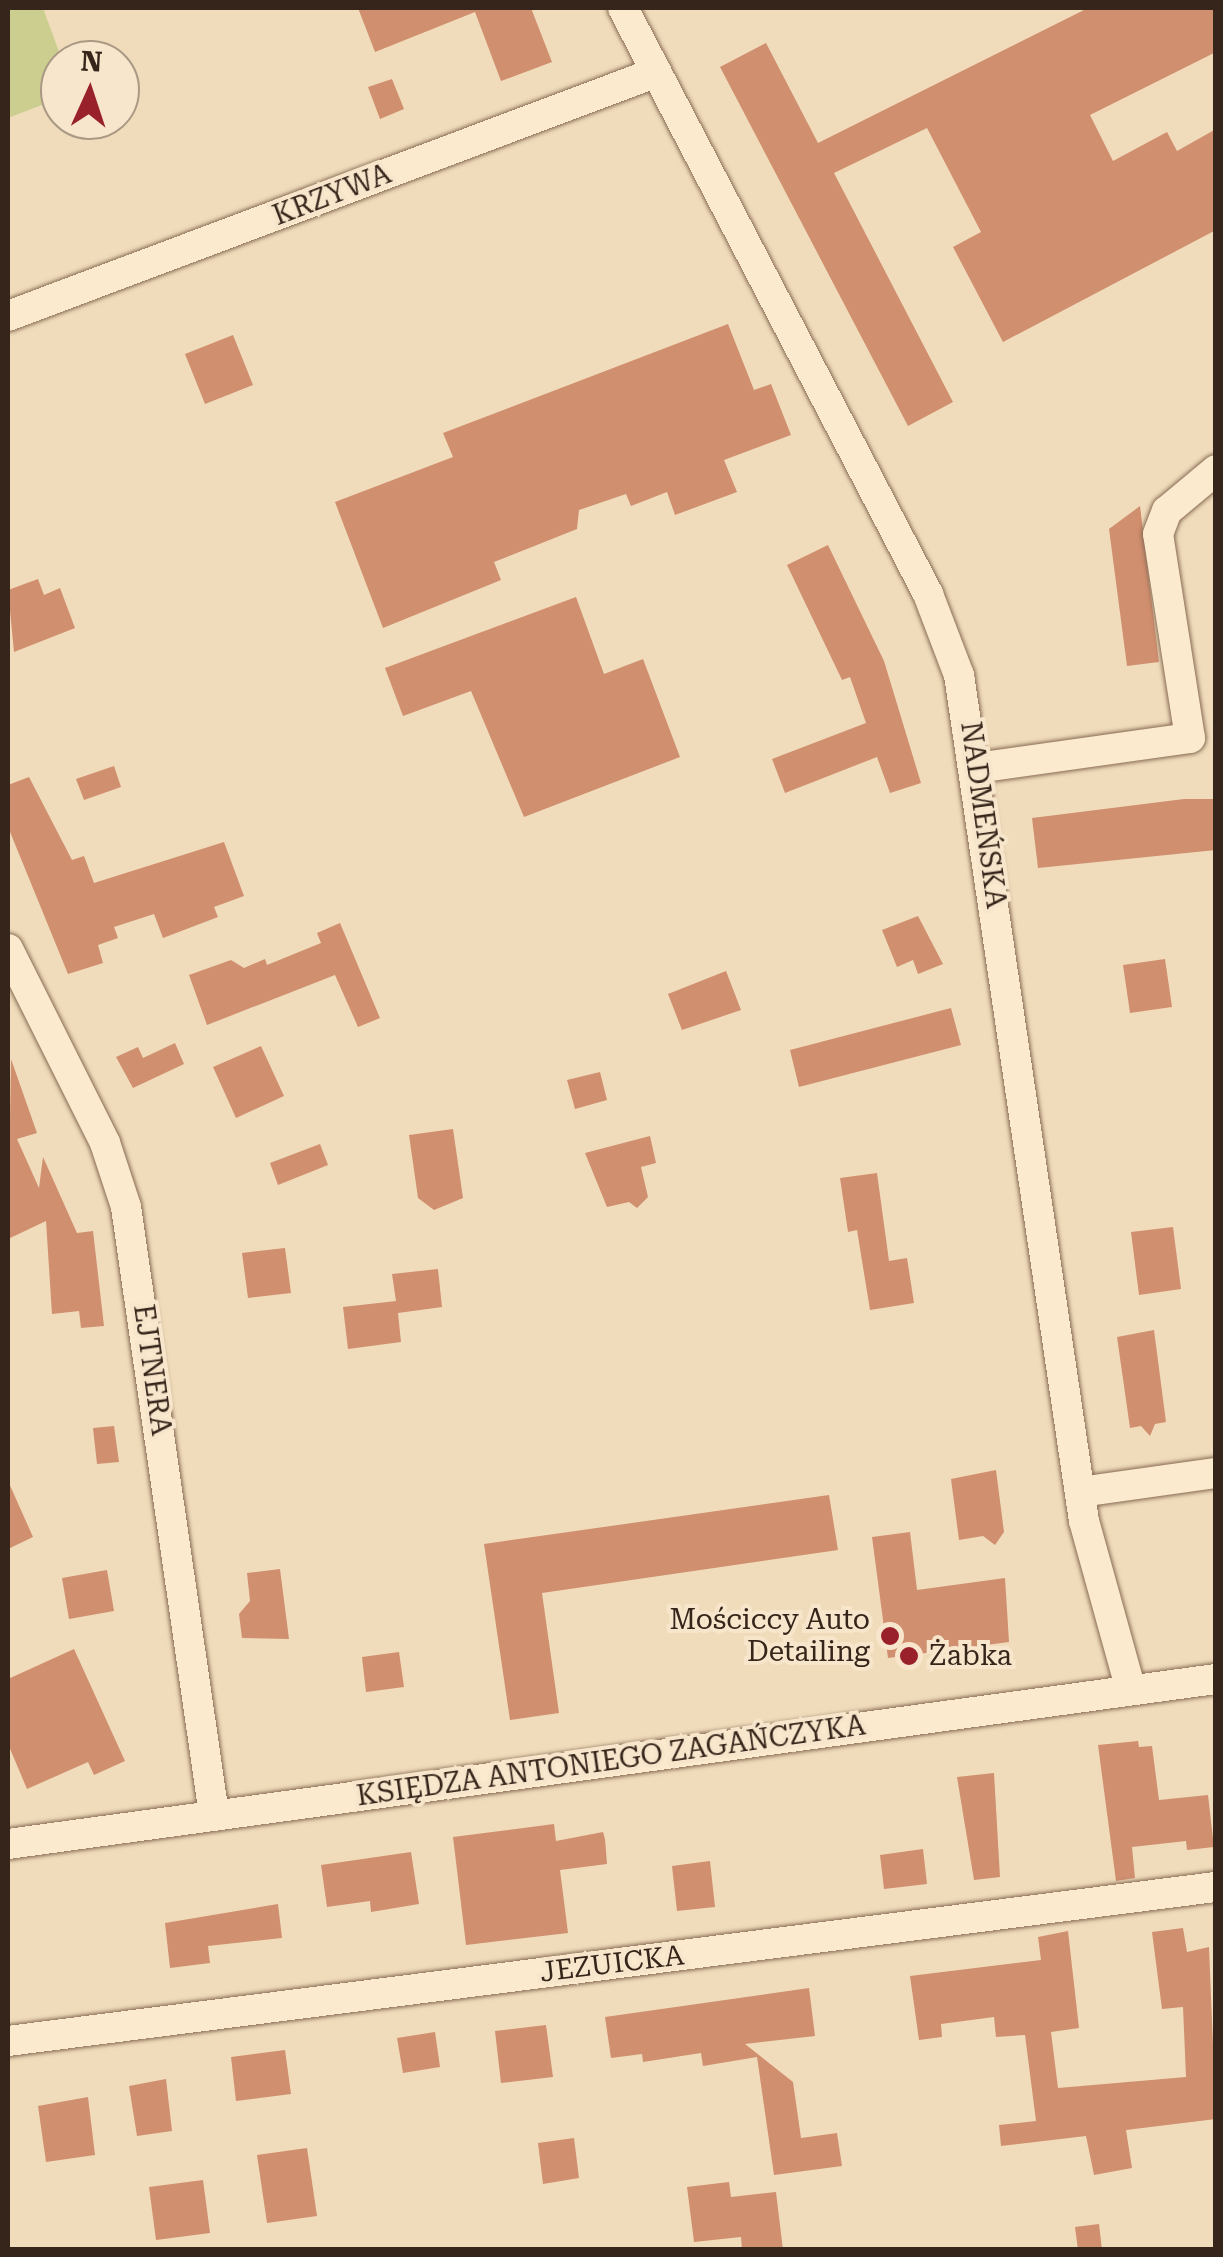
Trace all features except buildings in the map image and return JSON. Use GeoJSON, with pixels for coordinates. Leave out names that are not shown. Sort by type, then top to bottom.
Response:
{"type":"FeatureCollection","features":[{"type":"Feature","properties":{"kind":"street","name":"NADMEŃSKA"},"geometry":{"type":"LineString","coordinates":[[623,8],[928,594],[960,675],[1090,1556],[1132,1690]]}},
{"type":"Feature","properties":{"kind":"street","name":"KRZYWA"},"geometry":{"type":"LineString","coordinates":[[8,316],[657,72]]}},
{"type":"Feature","properties":{"kind":"street"},"geometry":{"type":"LineString","coordinates":[[976,768],[1190,738],[1158,534],[1168,511],[1216,470]]}},
{"type":"Feature","properties":{"kind":"street","name":"EJTNERA"},"geometry":{"type":"LineString","coordinates":[[8,949],[104,1143],[126,1207],[214,1814]]}},
{"type":"Feature","properties":{"kind":"street"},"geometry":{"type":"LineString","coordinates":[[1080,1492],[1216,1473]]}},
{"type":"Feature","properties":{"kind":"street","name":"KSIĘDZA ANTONIEGO ZAGAŃCZYKA"},"geometry":{"type":"LineString","coordinates":[[8,1844],[1216,1679]]}},
{"type":"Feature","properties":{"kind":"street","name":"JEZUICKA"},"geometry":{"type":"LineString","coordinates":[[8,2041],[1216,1887]]}},
{"type":"Feature","properties":{"kind":"green space"},"geometry":{"type":"Polygon","coordinates":[[[8,8],[43,8],[55,40],[40,40],[40,106],[8,118],[8,8]]]}},
{"type":"Feature","properties":{"kind":"place","name":"Mościccy Auto Detailing"},"geometry":{"type":"Point","coordinates":[890,1636]}},
{"type":"Feature","properties":{"kind":"place","name":"Żabka"},"geometry":{"type":"Point","coordinates":[909,1656]}}]}
